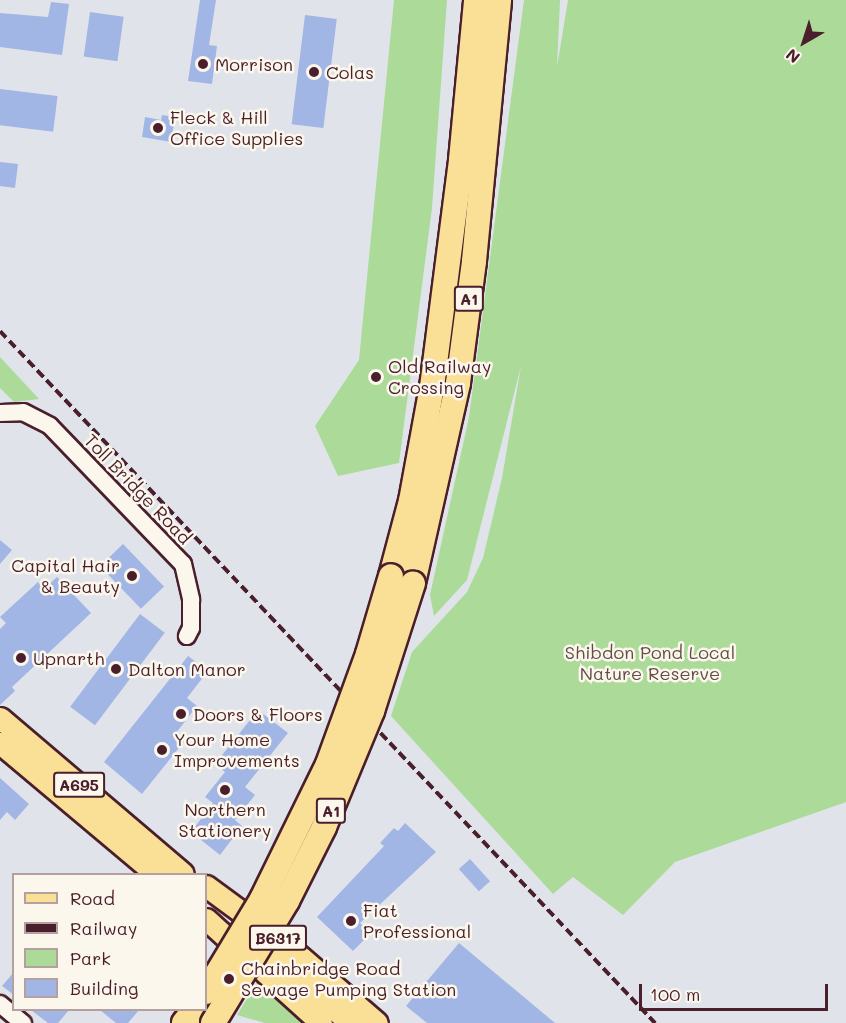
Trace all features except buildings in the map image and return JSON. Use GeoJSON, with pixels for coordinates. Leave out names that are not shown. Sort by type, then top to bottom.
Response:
{"type":"FeatureCollection","features":[{"type":"Feature","properties":{"kind":"highway"},"geometry":{"type":"LineString","coordinates":[[466,0],[470,59]]}},
{"type":"Feature","properties":{"kind":"highway","name":"A1"},"geometry":{"type":"LineString","coordinates":[[207,990],[262,899],[328,764],[368,654],[411,501],[432,387],[461,160],[476,0]]}},
{"type":"Feature","properties":{"kind":"highway","name":"A1"},"geometry":{"type":"LineString","coordinates":[[213,1023],[281,911],[324,826],[376,702],[413,583],[458,383],[474,261],[500,3]]}},
{"type":"Feature","properties":{"kind":"highway"},"geometry":{"type":"LineString","coordinates":[[184,1023],[193,1011]]}},
{"type":"Feature","properties":{"kind":"main road","name":"A695"},"geometry":{"type":"LineString","coordinates":[[0,718],[182,873]]}},
{"type":"Feature","properties":{"kind":"main road","name":"A695"},"geometry":{"type":"LineString","coordinates":[[0,743],[155,873]]}},
{"type":"Feature","properties":{"kind":"main road"},"geometry":{"type":"LineString","coordinates":[[158,852],[188,873]]}},
{"type":"Feature","properties":{"kind":"main road","name":"B6317"},"geometry":{"type":"LineString","coordinates":[[207,887],[289,947],[377,1023]]}},
{"type":"Feature","properties":{"kind":"main road"},"geometry":{"type":"LineString","coordinates":[[207,895],[350,1023]]}},
{"type":"Feature","properties":{"kind":"main road"},"geometry":{"type":"LineString","coordinates":[[207,920],[321,1023]]}},
{"type":"Feature","properties":{"kind":"street","name":"Toll Bridge Road"},"geometry":{"type":"LineString","coordinates":[[0,413],[23,412],[51,426],[183,564],[191,600],[191,628],[187,636]]}},
{"type":"Feature","properties":{"kind":"street"},"geometry":{"type":"LineString","coordinates":[[0,1004],[22,1023]]}},
{"type":"Feature","properties":{"kind":"green space"},"geometry":{"type":"Polygon","coordinates":[[[394,0],[447,0],[432,208],[399,463],[338,476],[315,426],[359,360],[394,0]]]}},
{"type":"Feature","properties":{"kind":"green space","name":"Shibdon Pond Local Nature Reserve"},"geometry":{"type":"Polygon","coordinates":[[[524,0],[560,0],[557,67],[568,0],[846,0],[846,802],[675,862],[623,915],[573,877],[553,894],[391,716],[412,652],[467,592],[483,558],[502,478],[521,366],[467,580],[434,616],[430,595],[469,417],[524,0]]]}},
{"type":"Feature","properties":{"kind":"green space"},"geometry":{"type":"Polygon","coordinates":[[[0,357],[39,399],[14,402],[0,388],[0,357]]]}},
{"type":"Feature","properties":{"kind":"green space"},"geometry":{"type":"Polygon","coordinates":[[[258,981],[305,1023],[265,1023],[237,1015],[258,981]]]}},
{"type":"Feature","properties":{"kind":"railway"},"geometry":{"type":"LineString","coordinates":[[0,331],[655,1023]]}},
{"type":"Feature","properties":{"kind":"place","name":"Morrison"},"geometry":{"type":"Point","coordinates":[203,64]}},
{"type":"Feature","properties":{"kind":"place","name":"Colas"},"geometry":{"type":"Point","coordinates":[314,72]}},
{"type":"Feature","properties":{"kind":"place","name":"Fleck & Hill Office Supplies"},"geometry":{"type":"Point","coordinates":[158,128]}},
{"type":"Feature","properties":{"kind":"place","name":"Old Railway Crossing"},"geometry":{"type":"Point","coordinates":[376,377]}},
{"type":"Feature","properties":{"kind":"place","name":"Capital Hair & Beauty"},"geometry":{"type":"Point","coordinates":[132,576]}},
{"type":"Feature","properties":{"kind":"place","name":"Upnarth"},"geometry":{"type":"Point","coordinates":[21,658]}},
{"type":"Feature","properties":{"kind":"place","name":"Dalton Manor"},"geometry":{"type":"Point","coordinates":[116,669]}},
{"type":"Feature","properties":{"kind":"place","name":"Doors & Floors"},"geometry":{"type":"Point","coordinates":[181,714]}},
{"type":"Feature","properties":{"kind":"place","name":"Your Home Improvements"},"geometry":{"type":"Point","coordinates":[162,750]}},
{"type":"Feature","properties":{"kind":"place","name":"Northern Stationery"},"geometry":{"type":"Point","coordinates":[225,790]}},
{"type":"Feature","properties":{"kind":"place","name":"Fiat Professional"},"geometry":{"type":"Point","coordinates":[351,921]}},
{"type":"Feature","properties":{"kind":"place","name":"Chainbridge Road Sewage Pumping Station"},"geometry":{"type":"Point","coordinates":[229,979]}}]}
